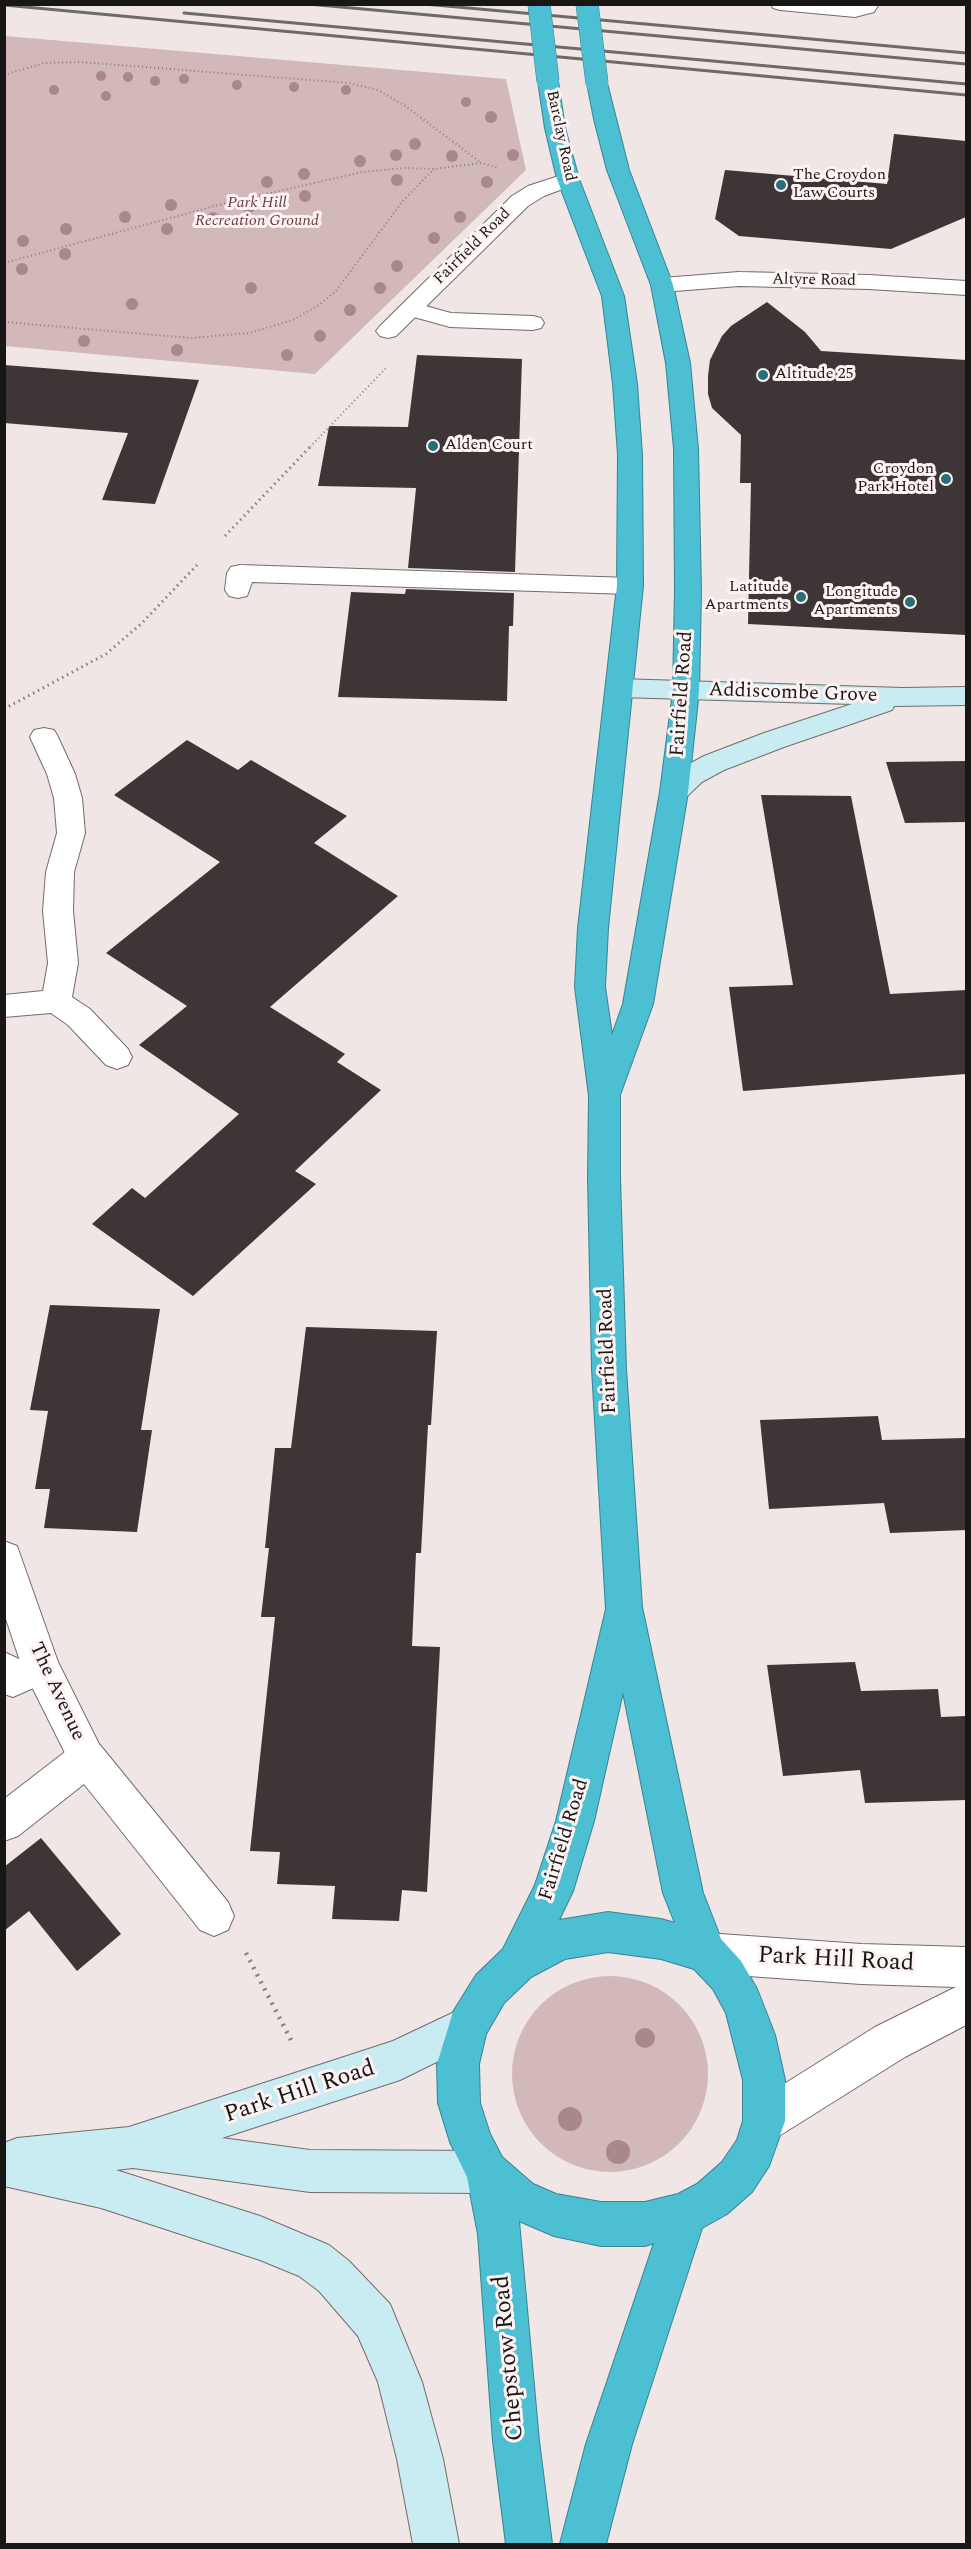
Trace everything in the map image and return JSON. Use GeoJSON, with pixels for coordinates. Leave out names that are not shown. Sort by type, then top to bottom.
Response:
{"type":"FeatureCollection","features":[{"type":"Feature","properties":{"kind":"highway","name":"Barclay Road"},"geometry":{"type":"LineString","coordinates":[[539,4],[555,128],[568,179],[613,296]]}},
{"type":"Feature","properties":{"kind":"highway"},"geometry":{"type":"LineString","coordinates":[[587,4],[597,83],[616,162],[631,208],[662,285]]}},
{"type":"Feature","properties":{"kind":"highway","name":"Fairfield Road"},"geometry":{"type":"LineString","coordinates":[[605,1096],[638,1004],[674,792],[686,691],[688,590],[686,449],[678,363],[662,285]]}},
{"type":"Feature","properties":{"kind":"highway","name":"Fairfield Road"},"geometry":{"type":"LineString","coordinates":[[613,296],[625,384],[630,455],[630,586],[594,917],[590,987],[605,1096],[604,1178],[609,1369],[624,1607],[683,1893],[706,1953]]}},
{"type":"Feature","properties":{"kind":"highway","name":"Fairfield Road"},"geometry":{"type":"LineString","coordinates":[[517,1963],[553,1891],[575,1821],[624,1607]]}},
{"type":"Feature","properties":{"kind":"highway"},"geometry":{"type":"LineString","coordinates":[[608,1932],[661,1939],[706,1953],[727,1975],[743,2003],[751,2024],[764,2080],[764,2121],[754,2151],[737,2177],[712,2199],[685,2214],[645,2224],[601,2224],[554,2215],[518,2199],[487,2172],[471,2142],[459,2103],[458,2064],[467,2026],[490,1989],[517,1963],[560,1940],[608,1932]]}},
{"type":"Feature","properties":{"kind":"highway","name":"Chepstow Road"},"geometry":{"type":"LineString","coordinates":[[487,2172],[500,2234],[516,2441],[529,2544]]}},
{"type":"Feature","properties":{"kind":"highway"},"geometry":{"type":"LineString","coordinates":[[583,2544],[609,2444],[685,2214]]}},
{"type":"Feature","properties":{"kind":"main road","name":"Addiscombe Grove"},"geometry":{"type":"LineString","coordinates":[[619,688],[903,697],[966,696]]}},
{"type":"Feature","properties":{"kind":"main road"},"geometry":{"type":"LineString","coordinates":[[674,792],[692,775],[714,763],[774,740],[903,697]]}},
{"type":"Feature","properties":{"kind":"main road","name":"Park Hill Road"},"geometry":{"type":"LineString","coordinates":[[4,2160],[129,2148],[400,2060],[467,2026]]}},
{"type":"Feature","properties":{"kind":"main road","name":"Park Hill Road"},"geometry":{"type":"LineString","coordinates":[[129,2148],[310,2171],[487,2172]]}},
{"type":"Feature","properties":{"kind":"main road"},"geometry":{"type":"LineString","coordinates":[[4,2165],[101,2187],[260,2238],[314,2260],[334,2276],[374,2320],[400,2382],[420,2459],[436,2544]]}},
{"type":"Feature","properties":{"kind":"street"},"geometry":{"type":"LineString","coordinates":[[780,4],[855,11],[867,8],[870,4]]}},
{"type":"Feature","properties":{"kind":"street","name":"Fairfield Road"},"geometry":{"type":"LineString","coordinates":[[388,331],[520,201],[536,191],[568,179]]}},
{"type":"Feature","properties":{"kind":"street","name":"Altyre Road"},"geometry":{"type":"LineString","coordinates":[[662,285],[739,279],[869,282],[965,291]]}},
{"type":"Feature","properties":{"kind":"street"},"geometry":{"type":"LineString","coordinates":[[411,309],[450,320],[533,323]]}},
{"type":"Feature","properties":{"kind":"street"},"geometry":{"type":"LineString","coordinates":[[238,590],[240,573],[630,586]]}},
{"type":"Feature","properties":{"kind":"street"},"geometry":{"type":"LineString","coordinates":[[44,737],[61,774],[68,798],[71,833],[60,872],[58,911],[63,963],[56,1001]]}},
{"type":"Feature","properties":{"kind":"street"},"geometry":{"type":"LineString","coordinates":[[4,1006],[56,1001],[79,1017],[117,1057]]}},
{"type":"Feature","properties":{"kind":"street","name":"The Avenue"},"geometry":{"type":"LineString","coordinates":[[4,1557],[41,1667],[87,1758],[214,1916]]}},
{"type":"Feature","properties":{"kind":"street"},"geometry":{"type":"LineString","coordinates":[[4,1669],[14,1680],[41,1667]]}},
{"type":"Feature","properties":{"kind":"street"},"geometry":{"type":"LineString","coordinates":[[4,1823],[87,1758]]}},
{"type":"Feature","properties":{"kind":"street","name":"Park Hill Road"},"geometry":{"type":"LineString","coordinates":[[706,1953],[861,1964],[966,1967]]}},
{"type":"Feature","properties":{"kind":"street"},"geometry":{"type":"LineString","coordinates":[[764,2121],[890,2042],[966,2003]]}},
{"type":"Feature","properties":{"kind":"path"},"geometry":{"type":"LineString","coordinates":[[4,75],[45,63],[81,62],[348,83],[378,90],[404,105],[481,163],[501,170]]}},
{"type":"Feature","properties":{"kind":"path"},"geometry":{"type":"LineString","coordinates":[[4,262],[222,204],[362,172],[405,168],[434,169],[481,163]]}},
{"type":"Feature","properties":{"kind":"path"},"geometry":{"type":"LineString","coordinates":[[4,322],[190,338],[249,333],[293,321],[336,291],[402,202],[434,169]]}},
{"type":"Feature","properties":{"kind":"path"},"geometry":{"type":"LineString","coordinates":[[214,1916],[246,1954],[293,2046]]}},
{"type":"Feature","properties":{"kind":"green space","name":"Park Hill Recreation Ground"},"geometry":{"type":"Polygon","coordinates":[[[5,36],[506,79],[526,170],[315,374],[5,346],[5,36]]]}},
{"type":"Feature","properties":{"kind":"green space"},"geometry":{"type":"Polygon","coordinates":[[[610,1976],[629,1978],[647,1984],[664,1993],[679,2005],[691,2020],[700,2037],[706,2055],[708,2074],[706,2093],[700,2111],[691,2128],[679,2143],[664,2155],[647,2164],[629,2170],[610,2172],[591,2170],[573,2164],[556,2155],[541,2143],[529,2128],[520,2111],[514,2093],[512,2074],[514,2055],[520,2037],[529,2020],[541,2005],[556,1993],[573,1984],[591,1978],[610,1976]]]}},
{"type":"Feature","properties":{"kind":"building","name":"The Croydon Law Courts"},"geometry":{"type":"Polygon","coordinates":[[[894,134],[966,141],[966,217],[891,249],[739,236],[715,219],[725,170],[887,184],[894,134]]]}},
{"type":"Feature","properties":{"kind":"building"},"geometry":{"type":"Polygon","coordinates":[[[767,302],[805,332],[821,351],[966,360],[966,635],[748,624],[751,483],[740,483],[741,435],[712,408],[708,394],[708,376],[710,360],[722,336],[731,326],[767,302]]]}},
{"type":"Feature","properties":{"kind":"building","name":"Alden Court"},"geometry":{"type":"Polygon","coordinates":[[[417,355],[522,359],[515,572],[408,568],[416,488],[318,486],[329,426],[408,427],[417,355]]]}},
{"type":"Feature","properties":{"kind":"building"},"geometry":{"type":"Polygon","coordinates":[[[4,365],[199,380],[155,504],[102,500],[128,433],[4,423],[4,365]]]}},
{"type":"Feature","properties":{"kind":"building"},"geometry":{"type":"Polygon","coordinates":[[[406,589],[514,593],[513,626],[509,626],[507,701],[338,697],[351,592],[405,594],[406,589]]]}},
{"type":"Feature","properties":{"kind":"building"},"geometry":{"type":"Polygon","coordinates":[[[187,740],[238,770],[251,760],[347,816],[314,843],[398,896],[270,1007],[345,1054],[337,1062],[381,1090],[295,1171],[316,1184],[193,1296],[92,1224],[132,1188],[145,1198],[239,1114],[139,1045],[187,1006],[106,953],[220,862],[114,795],[187,740]]]}},
{"type":"Feature","properties":{"kind":"building"},"geometry":{"type":"Polygon","coordinates":[[[966,761],[966,822],[905,823],[886,762],[966,761]]]}},
{"type":"Feature","properties":{"kind":"building"},"geometry":{"type":"Polygon","coordinates":[[[761,795],[851,796],[890,994],[966,990],[966,1074],[743,1091],[729,987],[793,985],[761,795]]]}},
{"type":"Feature","properties":{"kind":"building"},"geometry":{"type":"Polygon","coordinates":[[[50,1305],[160,1309],[141,1430],[152,1430],[137,1532],[44,1528],[50,1489],[35,1489],[48,1411],[30,1410],[50,1305]]]}},
{"type":"Feature","properties":{"kind":"building"},"geometry":{"type":"Polygon","coordinates":[[[306,1327],[437,1331],[431,1425],[428,1425],[421,1553],[416,1553],[412,1646],[440,1647],[427,1892],[402,1890],[399,1921],[332,1919],[335,1886],[277,1884],[280,1852],[250,1851],[275,1617],[261,1617],[269,1548],[265,1548],[275,1448],[291,1448],[306,1327]]]}},
{"type":"Feature","properties":{"kind":"building"},"geometry":{"type":"Polygon","coordinates":[[[878,1416],[882,1440],[966,1438],[966,1530],[890,1533],[884,1503],[769,1509],[760,1420],[878,1416]]]}},
{"type":"Feature","properties":{"kind":"building"},"geometry":{"type":"Polygon","coordinates":[[[855,1662],[861,1691],[938,1689],[941,1717],[966,1716],[966,1800],[865,1803],[860,1770],[783,1776],[767,1665],[855,1662]]]}},
{"type":"Feature","properties":{"kind":"building"},"geometry":{"type":"Polygon","coordinates":[[[41,1838],[121,1934],[77,1971],[29,1911],[4,1931],[4,1867],[41,1838]]]}},
{"type":"Feature","properties":{"kind":"railway"},"geometry":{"type":"LineString","coordinates":[[308,4],[966,64]]}},
{"type":"Feature","properties":{"kind":"railway"},"geometry":{"type":"LineString","coordinates":[[424,4],[966,53]]}},
{"type":"Feature","properties":{"kind":"railway"},"geometry":{"type":"LineString","coordinates":[[4,5],[966,95]]}},
{"type":"Feature","properties":{"kind":"railway"},"geometry":{"type":"LineString","coordinates":[[184,13],[966,84]]}},
{"type":"Feature","properties":{"kind":"place","name":"The Croydon Law Courts"},"geometry":{"type":"Point","coordinates":[781,185]}},
{"type":"Feature","properties":{"kind":"place","name":"Altitude 25"},"geometry":{"type":"Point","coordinates":[763,375]}},
{"type":"Feature","properties":{"kind":"place","name":"Alden Court"},"geometry":{"type":"Point","coordinates":[433,446]}},
{"type":"Feature","properties":{"kind":"place","name":"Croydon Park Hotel"},"geometry":{"type":"Point","coordinates":[946,479]}},
{"type":"Feature","properties":{"kind":"place","name":"Latitude Apartments"},"geometry":{"type":"Point","coordinates":[801,597]}},
{"type":"Feature","properties":{"kind":"place","name":"Longitude Apartments"},"geometry":{"type":"Point","coordinates":[910,602]}}]}
